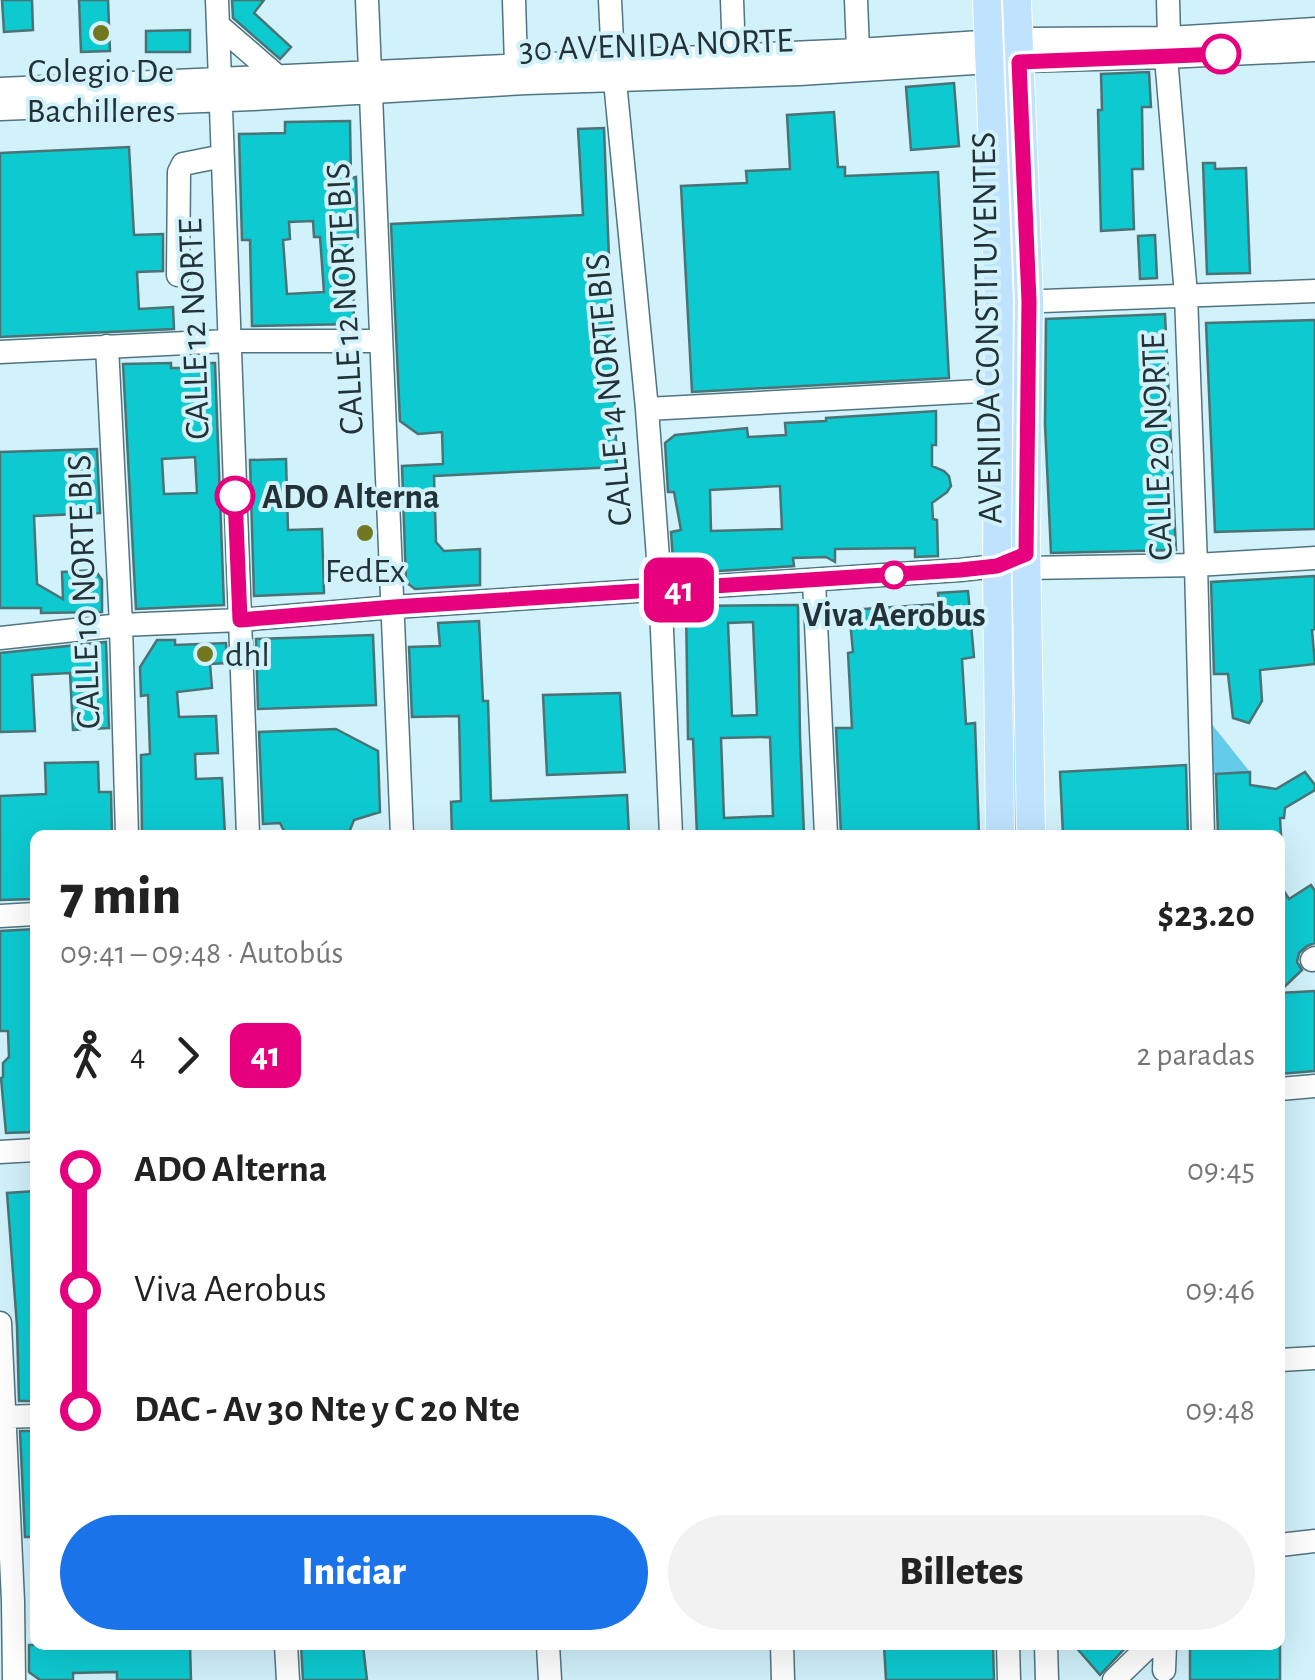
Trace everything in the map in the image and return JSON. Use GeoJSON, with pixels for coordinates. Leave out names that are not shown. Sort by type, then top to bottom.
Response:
{"type":"FeatureCollection","features":[{"type":"Feature","properties":{"kind":"main road","name":"AVENIDA CONSTITUYENTES"},"geometry":{"type":"LineString","coordinates":[[987,0],[999,304],[1000,830]]}},
{"type":"Feature","properties":{"kind":"main road","name":"AVENIDA CONSTITUYENTES"},"geometry":{"type":"LineString","coordinates":[[1017,0],[1029,301],[1026,561],[1032,830]]}},
{"type":"Feature","properties":{"kind":"street","name":"CALLE 12 NORTE"},"geometry":{"type":"LineString","coordinates":[[217,0],[248,830]]}},
{"type":"Feature","properties":{"kind":"street","name":"CALLE 12 NORTE BIS"},"geometry":{"type":"LineString","coordinates":[[367,0],[402,830]]}},
{"type":"Feature","properties":{"kind":"street"},"geometry":{"type":"LineString","coordinates":[[514,0],[516,65]]}},
{"type":"Feature","properties":{"kind":"street","name":"CALLE 14 NORTE BIS"},"geometry":{"type":"LineString","coordinates":[[610,0],[647,409],[671,830]]}},
{"type":"Feature","properties":{"kind":"street"},"geometry":{"type":"LineString","coordinates":[[732,0],[734,54]]}},
{"type":"Feature","properties":{"kind":"street"},"geometry":{"type":"LineString","coordinates":[[856,0],[858,50]]}},
{"type":"Feature","properties":{"kind":"street","name":"CALLE 20 NORTE"},"geometry":{"type":"LineString","coordinates":[[1168,0],[1186,295],[1202,830]]}},
{"type":"Feature","properties":{"kind":"street"},"geometry":{"type":"LineString","coordinates":[[218,25],[277,76]]}},
{"type":"Feature","properties":{"kind":"street","name":"30 AVENIDA NORTE"},"geometry":{"type":"LineString","coordinates":[[1168,48],[1315,29]]}},
{"type":"Feature","properties":{"kind":"street","name":"30 AVENIDA NORTE"},"geometry":{"type":"LineString","coordinates":[[0,110],[220,90],[614,70],[734,54],[858,50],[1315,50]]}},
{"type":"Feature","properties":{"kind":"street","name":"30 AVENIDA NORTE"},"geometry":{"type":"LineString","coordinates":[[0,89],[220,90],[277,76],[369,82],[516,65],[799,74],[989,52]]}},
{"type":"Feature","properties":{"kind":"street"},"geometry":{"type":"LineString","coordinates":[[178,275],[179,172],[183,164],[222,159]]}},
{"type":"Feature","properties":{"kind":"street"},"geometry":{"type":"LineString","coordinates":[[999,304],[1315,291]]}},
{"type":"Feature","properties":{"kind":"street"},"geometry":{"type":"LineString","coordinates":[[0,352],[228,341],[380,340]]}},
{"type":"Feature","properties":{"kind":"street","name":"CALLE 10 NORTE BIS"},"geometry":{"type":"LineString","coordinates":[[107,346],[128,830]]}},
{"type":"Feature","properties":{"kind":"street"},"geometry":{"type":"LineString","coordinates":[[647,409],[999,390]]}},
{"type":"Feature","properties":{"kind":"street"},"geometry":{"type":"LineString","coordinates":[[0,638],[121,625],[997,572],[1026,561],[1196,565],[1315,558]]}},
{"type":"Feature","properties":{"kind":"street"},"geometry":{"type":"LineString","coordinates":[[814,581],[826,830]]}},
{"type":"Feature","properties":{"kind":"street"},"geometry":{"type":"LineString","coordinates":[[0,916],[30,914]]}},
{"type":"Feature","properties":{"kind":"street"},"geometry":{"type":"LineString","coordinates":[[1285,1089],[1315,1086]]}},
{"type":"Feature","properties":{"kind":"street"},"geometry":{"type":"LineString","coordinates":[[0,1152],[30,1150]]}},
{"type":"Feature","properties":{"kind":"street"},"geometry":{"type":"LineString","coordinates":[[0,1323],[3,1416],[24,1601],[14,1680]]}},
{"type":"Feature","properties":{"kind":"street"},"geometry":{"type":"LineString","coordinates":[[1285,1360],[1315,1358]]}},
{"type":"Feature","properties":{"kind":"street"},"geometry":{"type":"LineString","coordinates":[[3,1416],[30,1416]]}},
{"type":"Feature","properties":{"kind":"street"},"geometry":{"type":"LineString","coordinates":[[1285,1544],[1315,1541]]}},
{"type":"Feature","properties":{"kind":"street"},"geometry":{"type":"LineString","coordinates":[[286,1650],[288,1680]]}},
{"type":"Feature","properties":{"kind":"street"},"geometry":{"type":"LineString","coordinates":[[548,1650],[550,1680]]}},
{"type":"Feature","properties":{"kind":"street"},"geometry":{"type":"LineString","coordinates":[[782,1650],[784,1680]]}},
{"type":"Feature","properties":{"kind":"street"},"geometry":{"type":"LineString","coordinates":[[1008,1650],[1009,1680]]}},
{"type":"Feature","properties":{"kind":"street"},"geometry":{"type":"LineString","coordinates":[[1046,1650],[1047,1680]]}},
{"type":"Feature","properties":{"kind":"street"},"geometry":{"type":"LineString","coordinates":[[1114,1680],[1145,1650]]}},
{"type":"Feature","properties":{"kind":"street"},"geometry":{"type":"LineString","coordinates":[[1164,1670],[1165,1650]]}},
{"type":"Feature","properties":{"kind":"shaded area"},"geometry":{"type":"Polygon","coordinates":[[[1013,580],[1018,587],[1022,830],[1010,830],[1007,587],[1013,580]]]}},
{"type":"Feature","properties":{"kind":"shaded area"},"geometry":{"type":"Polygon","coordinates":[[[1210,722],[1250,772],[1213,774],[1210,722]]]}},
{"type":"Feature","properties":{"kind":"building"},"geometry":{"type":"Polygon","coordinates":[[[2,0],[32,0],[33,30],[4,32],[2,0]]]}},
{"type":"Feature","properties":{"kind":"building"},"geometry":{"type":"Polygon","coordinates":[[[79,0],[108,0],[110,51],[81,52],[79,0]]]}},
{"type":"Feature","properties":{"kind":"building"},"geometry":{"type":"Polygon","coordinates":[[[232,0],[264,0],[254,13],[291,47],[280,59],[233,18],[232,0]]]}},
{"type":"Feature","properties":{"kind":"building"},"geometry":{"type":"Polygon","coordinates":[[[190,30],[190,52],[146,52],[146,31],[190,30]]]}},
{"type":"Feature","properties":{"kind":"building"},"geometry":{"type":"Polygon","coordinates":[[[1149,72],[1151,107],[1142,107],[1143,169],[1132,169],[1134,229],[1101,231],[1101,74],[1149,72]]]}},
{"type":"Feature","properties":{"kind":"building"},"geometry":{"type":"Polygon","coordinates":[[[954,83],[959,146],[911,150],[906,87],[954,83]]]}},
{"type":"Feature","properties":{"kind":"building"},"geometry":{"type":"Polygon","coordinates":[[[834,112],[838,167],[845,167],[845,176],[938,172],[949,378],[692,392],[681,186],[747,183],[746,171],[790,169],[787,115],[834,112]]]}},
{"type":"Feature","properties":{"kind":"building"},"geometry":{"type":"Polygon","coordinates":[[[350,121],[358,237],[352,237],[354,324],[252,326],[250,240],[242,240],[239,134],[285,133],[285,122],[350,121]],[[313,221],[289,222],[290,239],[283,240],[287,294],[324,292],[320,237],[314,237],[313,221]]]}},
{"type":"Feature","properties":{"kind":"building"},"geometry":{"type":"Polygon","coordinates":[[[604,128],[617,467],[434,476],[436,542],[444,551],[480,549],[480,585],[415,589],[406,582],[402,466],[443,464],[442,432],[418,434],[400,421],[391,224],[583,215],[578,129],[604,128]]]}},
{"type":"Feature","properties":{"kind":"building"},"geometry":{"type":"Polygon","coordinates":[[[129,147],[134,235],[163,234],[163,271],[137,272],[139,309],[173,307],[174,329],[0,337],[0,153],[129,147]]]}},
{"type":"Feature","properties":{"kind":"building"},"geometry":{"type":"Polygon","coordinates":[[[1203,163],[1215,163],[1215,169],[1246,168],[1250,273],[1207,274],[1203,163]]]}},
{"type":"Feature","properties":{"kind":"building"},"geometry":{"type":"Polygon","coordinates":[[[1155,235],[1157,278],[1140,279],[1138,236],[1155,235]]]}},
{"type":"Feature","properties":{"kind":"building"},"geometry":{"type":"Polygon","coordinates":[[[1165,314],[1176,550],[1051,553],[1045,424],[1046,319],[1165,314]]]}},
{"type":"Feature","properties":{"kind":"building"},"geometry":{"type":"Polygon","coordinates":[[[1315,320],[1315,529],[1215,532],[1206,323],[1315,320]]]}},
{"type":"Feature","properties":{"kind":"building"},"geometry":{"type":"Polygon","coordinates":[[[171,363],[171,368],[197,368],[196,363],[215,363],[224,605],[136,609],[123,364],[171,363]],[[195,457],[162,459],[164,494],[197,493],[195,457]]]}},
{"type":"Feature","properties":{"kind":"building"},"geometry":{"type":"Polygon","coordinates":[[[936,411],[932,466],[949,476],[951,486],[932,503],[933,519],[937,520],[938,556],[915,557],[915,548],[835,549],[835,562],[826,557],[793,558],[794,566],[674,574],[671,532],[681,530],[674,492],[668,492],[665,443],[675,435],[747,428],[748,437],[786,435],[785,423],[936,411]],[[780,486],[710,490],[711,531],[782,529],[780,486]]]}},
{"type":"Feature","properties":{"kind":"building"},"geometry":{"type":"Polygon","coordinates":[[[97,449],[100,513],[34,516],[37,584],[63,599],[62,572],[95,570],[102,580],[102,612],[41,613],[41,608],[0,608],[0,452],[97,449]]]}},
{"type":"Feature","properties":{"kind":"building","name":"ADO Alterna"},"geometry":{"type":"Polygon","coordinates":[[[286,459],[288,530],[322,529],[324,593],[254,596],[250,460],[286,459]]]}},
{"type":"Feature","properties":{"kind":"building"},"geometry":{"type":"Polygon","coordinates":[[[1315,576],[1315,664],[1260,670],[1262,701],[1249,723],[1233,718],[1228,674],[1214,674],[1211,582],[1315,576]]]}},
{"type":"Feature","properties":{"kind":"building"},"geometry":{"type":"Polygon","coordinates":[[[968,591],[974,657],[962,659],[966,724],[975,723],[979,830],[841,830],[836,728],[852,728],[849,610],[939,604],[938,593],[968,591]]]}},
{"type":"Feature","properties":{"kind":"building"},"geometry":{"type":"Polygon","coordinates":[[[798,605],[804,830],[697,830],[693,739],[688,739],[686,606],[798,605]],[[753,622],[728,623],[732,716],[757,715],[753,622]],[[770,737],[721,738],[724,818],[773,816],[770,737]]]}},
{"type":"Feature","properties":{"kind":"building"},"geometry":{"type":"Polygon","coordinates":[[[479,621],[483,701],[488,701],[491,801],[627,795],[629,830],[452,830],[451,802],[461,801],[459,716],[412,717],[409,647],[440,646],[438,623],[479,621]]]}},
{"type":"Feature","properties":{"kind":"building"},"geometry":{"type":"Polygon","coordinates":[[[373,635],[376,705],[258,709],[256,639],[373,635]]]}},
{"type":"Feature","properties":{"kind":"building"},"geometry":{"type":"Polygon","coordinates":[[[157,640],[175,640],[175,645],[226,643],[227,663],[210,664],[212,688],[177,692],[179,717],[216,716],[218,753],[195,754],[196,779],[222,778],[225,830],[142,830],[141,755],[150,754],[148,695],[141,696],[140,667],[157,640]]]}},
{"type":"Feature","properties":{"kind":"building"},"geometry":{"type":"Polygon","coordinates":[[[106,642],[109,728],[73,730],[70,673],[32,675],[35,731],[0,732],[0,653],[106,642]]]}},
{"type":"Feature","properties":{"kind":"building"},"geometry":{"type":"Polygon","coordinates":[[[620,693],[625,772],[547,775],[543,695],[620,693]]]}},
{"type":"Feature","properties":{"kind":"building"},"geometry":{"type":"Polygon","coordinates":[[[336,729],[378,751],[380,812],[354,820],[350,830],[284,830],[280,823],[263,824],[259,732],[336,729]]]}},
{"type":"Feature","properties":{"kind":"building"},"geometry":{"type":"Polygon","coordinates":[[[98,762],[99,792],[111,792],[112,830],[30,830],[30,899],[0,900],[0,796],[46,794],[45,763],[98,762]]]}},
{"type":"Feature","properties":{"kind":"building"},"geometry":{"type":"Polygon","coordinates":[[[1186,765],[1188,830],[1063,830],[1060,772],[1186,765]]]}},
{"type":"Feature","properties":{"kind":"building"},"geometry":{"type":"Polygon","coordinates":[[[1250,772],[1250,785],[1276,789],[1305,772],[1315,790],[1285,808],[1281,830],[1218,830],[1216,774],[1250,772]]]}},
{"type":"Feature","properties":{"kind":"building"},"geometry":{"type":"Polygon","coordinates":[[[1311,885],[1315,891],[1315,943],[1299,953],[1297,962],[1302,970],[1285,986],[1285,893],[1289,899],[1311,885]]]}},
{"type":"Feature","properties":{"kind":"building"},"geometry":{"type":"Polygon","coordinates":[[[30,929],[30,1132],[6,1133],[1,1078],[3,1063],[9,1057],[8,1031],[0,1031],[0,931],[30,929]]]}},
{"type":"Feature","properties":{"kind":"building"},"geometry":{"type":"Polygon","coordinates":[[[1315,991],[1315,1071],[1285,1074],[1285,993],[1315,991]]]}},
{"type":"Feature","properties":{"kind":"building"},"geometry":{"type":"Polygon","coordinates":[[[30,1191],[30,1401],[19,1401],[7,1193],[30,1191]]]}},
{"type":"Feature","properties":{"kind":"building"},"geometry":{"type":"Polygon","coordinates":[[[20,1431],[30,1431],[30,1537],[25,1537],[20,1431]]]}},
{"type":"Feature","properties":{"kind":"building"},"geometry":{"type":"Polygon","coordinates":[[[29,1645],[30,1650],[190,1650],[191,1680],[117,1680],[117,1672],[73,1673],[73,1680],[40,1680],[29,1672],[29,1645]]]}},
{"type":"Feature","properties":{"kind":"building"},"geometry":{"type":"Polygon","coordinates":[[[301,1650],[364,1650],[367,1680],[303,1680],[301,1650]]]}},
{"type":"Feature","properties":{"kind":"building"},"geometry":{"type":"Polygon","coordinates":[[[884,1650],[993,1650],[994,1680],[886,1680],[884,1650]]]}},
{"type":"Feature","properties":{"kind":"building"},"geometry":{"type":"Polygon","coordinates":[[[1078,1650],[1123,1650],[1100,1675],[1078,1650]]]}},
{"type":"Feature","properties":{"kind":"building"},"geometry":{"type":"Polygon","coordinates":[[[1190,1650],[1280,1650],[1280,1680],[1190,1680],[1190,1650]]]}},
{"type":"Feature","properties":{"kind":"bus line","name":"41"},"geometry":{"type":"LineString","coordinates":[[235,496],[240,620],[960,570],[997,566],[1026,554],[1029,301],[1019,62],[1221,54]]}},
{"type":"Feature","properties":{"kind":"place","name":"Colegio De Bachilleres"},"geometry":{"type":"Point","coordinates":[101,33]}},
{"type":"Feature","properties":{"kind":"place","name":"ADO Alterna"},"geometry":{"type":"Point","coordinates":[235,496]}},
{"type":"Feature","properties":{"kind":"place","name":"FedEx"},"geometry":{"type":"Point","coordinates":[365,533]}},
{"type":"Feature","properties":{"kind":"place","name":"Viva Aerobus"},"geometry":{"type":"Point","coordinates":[894,575]}},
{"type":"Feature","properties":{"kind":"place","name":"dhl"},"geometry":{"type":"Point","coordinates":[205,654]}}]}
